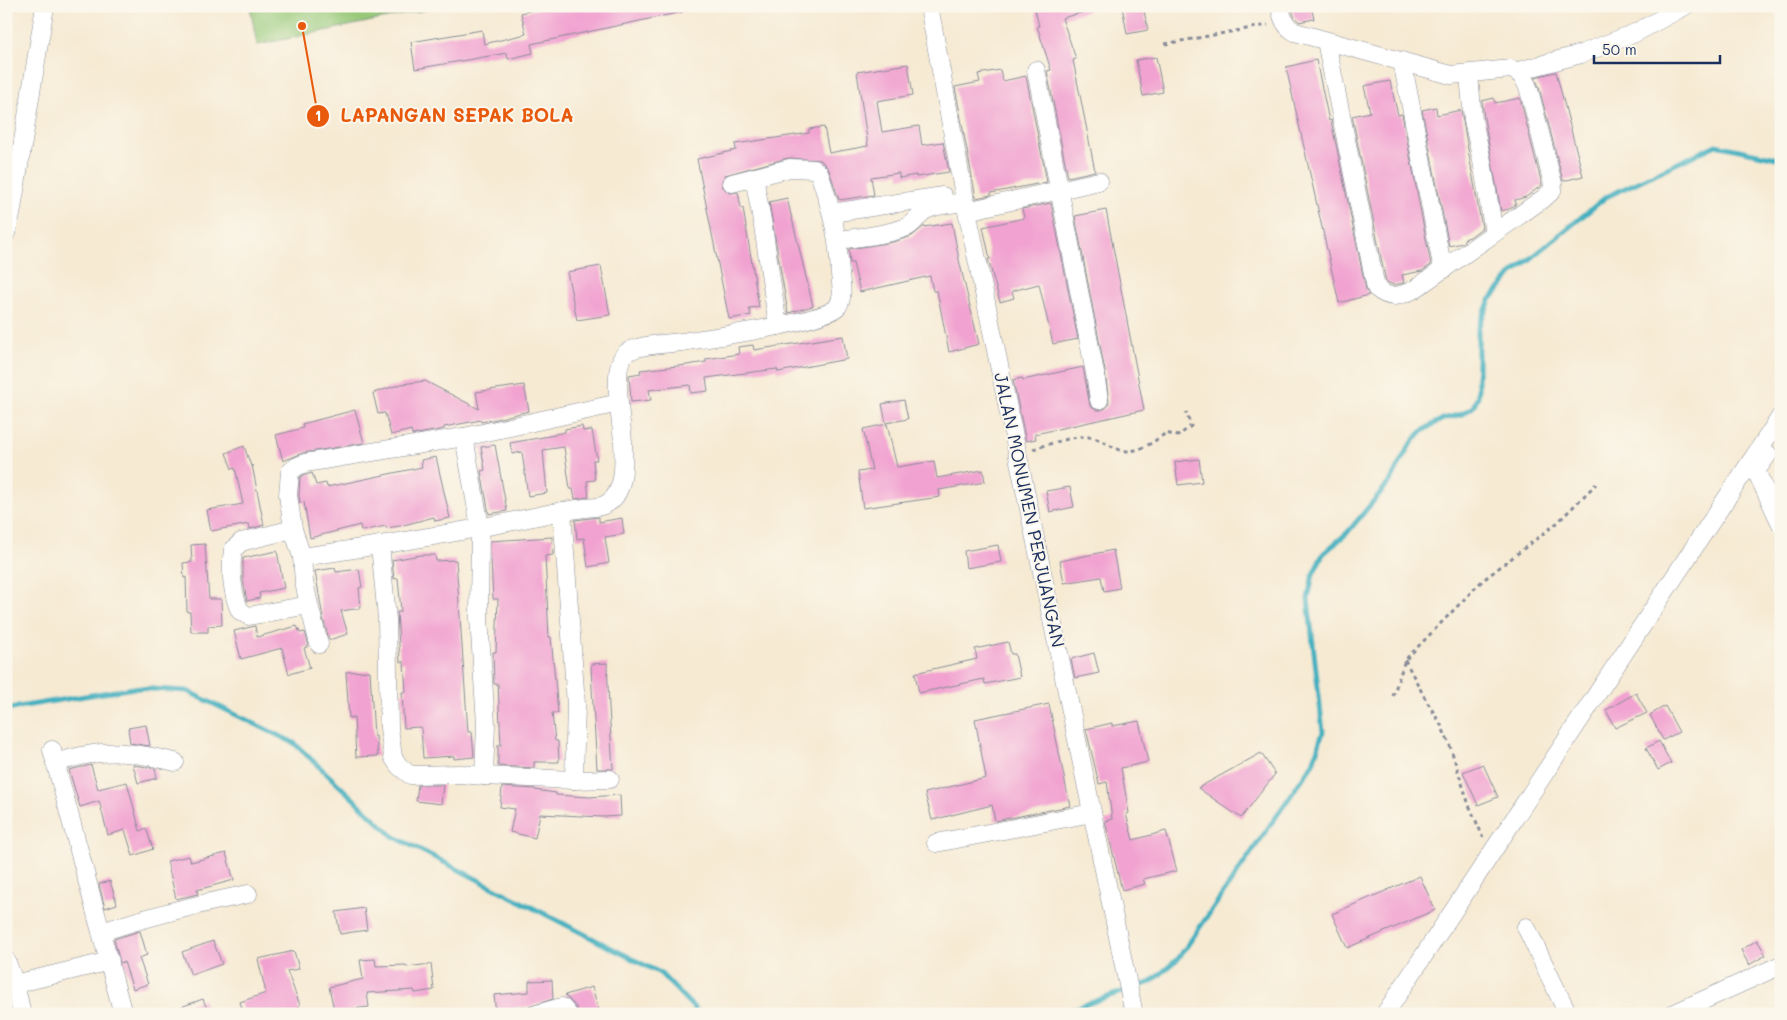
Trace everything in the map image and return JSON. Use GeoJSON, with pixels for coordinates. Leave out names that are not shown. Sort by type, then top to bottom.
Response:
{"type":"FeatureCollection","features":[{"type":"Feature","properties":{"kind":"street"},"geometry":{"type":"LineString","coordinates":[[6,233],[12,215],[45,6]]}},
{"type":"Feature","properties":{"kind":"street","name":"JALAN MONUMEN PERJUANGAN"},"geometry":{"type":"LineString","coordinates":[[929,6],[966,202],[1134,1014]]}},
{"type":"Feature","properties":{"kind":"street"},"geometry":{"type":"LineString","coordinates":[[1518,72],[1581,54],[1635,33],[1685,6]]}},
{"type":"Feature","properties":{"kind":"street"},"geometry":{"type":"LineString","coordinates":[[1282,14],[1288,28],[1294,32],[1445,74],[1469,75],[1511,69],[1518,72],[1524,78],[1530,90],[1554,184],[1552,191],[1414,289],[1400,296],[1385,295],[1376,288],[1326,41]]}},
{"type":"Feature","properties":{"kind":"street"},"geometry":{"type":"LineString","coordinates":[[1402,61],[1443,270]]}},
{"type":"Feature","properties":{"kind":"street"},"geometry":{"type":"LineString","coordinates":[[1036,70],[1099,400]]}},
{"type":"Feature","properties":{"kind":"street"},"geometry":{"type":"LineString","coordinates":[[1469,75],[1473,120],[1494,233]]}},
{"type":"Feature","properties":{"kind":"street"},"geometry":{"type":"LineString","coordinates":[[302,556],[380,546],[562,511],[605,505],[618,493],[623,476],[619,366],[624,354],[636,348],[705,339],[778,326],[827,314],[836,308],[842,297],[838,240],[819,173],[814,168],[790,168],[732,183]]}},
{"type":"Feature","properties":{"kind":"street"},"geometry":{"type":"LineString","coordinates":[[754,177],[778,326]]}},
{"type":"Feature","properties":{"kind":"street"},"geometry":{"type":"LineString","coordinates":[[838,240],[886,233],[905,227],[912,224],[922,212],[929,209],[966,202],[1060,190],[1099,181]]}},
{"type":"Feature","properties":{"kind":"street"},"geometry":{"type":"LineString","coordinates":[[832,214],[918,199],[966,202]]}},
{"type":"Feature","properties":{"kind":"street"},"geometry":{"type":"LineString","coordinates":[[319,644],[304,582],[302,556],[293,529],[288,495],[290,472],[296,467],[305,463],[464,437],[619,404]]}},
{"type":"Feature","properties":{"kind":"street"},"geometry":{"type":"LineString","coordinates":[[1385,1014],[1781,416]]}},
{"type":"Feature","properties":{"kind":"street"},"geometry":{"type":"LineString","coordinates":[[1781,436],[1756,471],[1781,524]]}},
{"type":"Feature","properties":{"kind":"street"},"geometry":{"type":"LineString","coordinates":[[464,437],[480,527],[479,618],[486,724],[484,776]]}},
{"type":"Feature","properties":{"kind":"street"},"geometry":{"type":"LineString","coordinates":[[562,511],[576,704],[574,780]]}},
{"type":"Feature","properties":{"kind":"street"},"geometry":{"type":"LineString","coordinates":[[293,529],[241,542],[233,550],[232,575],[236,600],[240,611],[249,616],[309,605]]}},
{"type":"Feature","properties":{"kind":"street"},"geometry":{"type":"LineString","coordinates":[[380,546],[386,619],[389,728],[394,757],[399,766],[410,775],[461,774],[574,780],[610,779]]}},
{"type":"Feature","properties":{"kind":"street"},"geometry":{"type":"LineString","coordinates":[[123,1014],[54,756],[106,753],[140,754],[175,762]]}},
{"type":"Feature","properties":{"kind":"street"},"geometry":{"type":"LineString","coordinates":[[936,843],[1092,813]]}},
{"type":"Feature","properties":{"kind":"street"},"geometry":{"type":"LineString","coordinates":[[101,932],[149,916],[248,894]]}},
{"type":"Feature","properties":{"kind":"street"},"geometry":{"type":"LineString","coordinates":[[1526,927],[1568,1014]]}},
{"type":"Feature","properties":{"kind":"street"},"geometry":{"type":"LineString","coordinates":[[6,960],[10,985],[22,1014]]}},
{"type":"Feature","properties":{"kind":"street"},"geometry":{"type":"LineString","coordinates":[[10,985],[110,961]]}},
{"type":"Feature","properties":{"kind":"street"},"geometry":{"type":"LineString","coordinates":[[1673,1014],[1781,965]]}},
{"type":"Feature","properties":{"kind":"street"},"geometry":{"type":"LineString","coordinates":[[537,1014],[562,1007],[568,1014]]}},
{"type":"Feature","properties":{"kind":"path"},"geometry":{"type":"LineString","coordinates":[[1165,44],[1282,14]]}},
{"type":"Feature","properties":{"kind":"path"},"geometry":{"type":"LineString","coordinates":[[1018,453],[1062,441],[1088,437],[1101,440],[1119,450],[1137,451],[1166,433],[1178,436],[1191,426],[1186,412]]}},
{"type":"Feature","properties":{"kind":"path"},"geometry":{"type":"LineString","coordinates":[[1393,696],[1405,660],[1482,581],[1557,523],[1596,484]]}},
{"type":"Feature","properties":{"kind":"path"},"geometry":{"type":"LineString","coordinates":[[1405,660],[1441,725],[1450,746],[1469,806],[1490,853]]}},
{"type":"Feature","properties":{"kind":"green space"},"geometry":{"type":"Polygon","coordinates":[[[250,6],[444,6],[257,45],[250,6]]]}},
{"type":"Feature","properties":{"kind":"building"},"geometry":{"type":"Polygon","coordinates":[[[549,6],[681,6],[682,12],[531,44],[533,53],[508,59],[507,53],[415,69],[411,42],[482,30],[484,44],[526,34],[521,13],[549,6]]]}},
{"type":"Feature","properties":{"kind":"building"},"geometry":{"type":"Polygon","coordinates":[[[1034,6],[1087,6],[1088,11],[1062,18],[1076,59],[1073,60],[1095,171],[1068,177],[1047,71],[1051,70],[1037,26],[1039,26],[1034,6]]]}},
{"type":"Feature","properties":{"kind":"building"},"geometry":{"type":"Polygon","coordinates":[[[1122,6],[1143,6],[1148,30],[1127,34],[1122,6]]]}},
{"type":"Feature","properties":{"kind":"building"},"geometry":{"type":"Polygon","coordinates":[[[1291,6],[1311,6],[1314,19],[1299,22],[1294,16],[1291,6]]]}},
{"type":"Feature","properties":{"kind":"building"},"geometry":{"type":"Polygon","coordinates":[[[1156,57],[1163,92],[1143,96],[1136,60],[1156,57]]]}},
{"type":"Feature","properties":{"kind":"building"},"geometry":{"type":"Polygon","coordinates":[[[1316,60],[1329,121],[1331,120],[1366,290],[1369,295],[1339,303],[1286,67],[1316,60]]]}},
{"type":"Feature","properties":{"kind":"building"},"geometry":{"type":"Polygon","coordinates":[[[908,64],[913,95],[877,101],[882,132],[919,126],[922,145],[943,142],[949,172],[916,177],[916,175],[899,178],[899,173],[871,177],[874,195],[839,200],[829,170],[821,160],[788,158],[725,175],[722,186],[729,193],[738,192],[741,208],[743,208],[759,307],[749,308],[751,315],[729,319],[697,159],[736,150],[735,144],[809,133],[809,129],[824,127],[829,153],[868,146],[857,72],[908,64]]]}},
{"type":"Feature","properties":{"kind":"building"},"geometry":{"type":"Polygon","coordinates":[[[1000,70],[1003,81],[1026,76],[1047,182],[991,193],[991,195],[976,198],[955,87],[980,82],[978,74],[1000,70]]]}},
{"type":"Feature","properties":{"kind":"building"},"geometry":{"type":"Polygon","coordinates":[[[1556,72],[1583,176],[1563,181],[1535,77],[1556,72]]]}},
{"type":"Feature","properties":{"kind":"building"},"geometry":{"type":"Polygon","coordinates":[[[1390,81],[1398,115],[1402,114],[1431,265],[1422,271],[1402,275],[1404,283],[1394,285],[1386,282],[1352,116],[1370,112],[1364,86],[1390,81]]]}},
{"type":"Feature","properties":{"kind":"building"},"geometry":{"type":"Polygon","coordinates":[[[1494,98],[1495,103],[1520,98],[1542,185],[1526,197],[1515,200],[1516,204],[1509,209],[1501,211],[1482,101],[1494,98]]]}},
{"type":"Feature","properties":{"kind":"building"},"geometry":{"type":"Polygon","coordinates":[[[1436,107],[1437,115],[1461,110],[1482,228],[1464,239],[1462,243],[1449,246],[1422,110],[1436,107]]]}},
{"type":"Feature","properties":{"kind":"building"},"geometry":{"type":"Polygon","coordinates":[[[787,198],[813,306],[788,313],[769,202],[787,198]]]}},
{"type":"Feature","properties":{"kind":"building"},"geometry":{"type":"Polygon","coordinates":[[[1051,203],[1078,339],[1053,344],[1039,284],[1012,291],[1014,298],[1000,302],[988,259],[990,259],[983,227],[1024,218],[1022,209],[1051,203]]]}},
{"type":"Feature","properties":{"kind":"building"},"geometry":{"type":"Polygon","coordinates":[[[1106,210],[1144,410],[1035,434],[1036,439],[1026,441],[1013,380],[1022,378],[1023,380],[1083,367],[1090,406],[1096,410],[1101,410],[1106,408],[1109,403],[1105,371],[1075,216],[1106,210]]]}},
{"type":"Feature","properties":{"kind":"building"},"geometry":{"type":"Polygon","coordinates":[[[952,223],[979,344],[949,352],[937,291],[933,291],[930,276],[860,292],[853,263],[850,263],[849,249],[893,242],[912,236],[923,227],[952,223]]]}},
{"type":"Feature","properties":{"kind":"building"},"geometry":{"type":"Polygon","coordinates":[[[601,266],[610,315],[577,320],[567,272],[601,266]]]}},
{"type":"Feature","properties":{"kind":"building"},"geometry":{"type":"Polygon","coordinates":[[[843,336],[847,359],[778,372],[777,369],[706,378],[708,391],[691,393],[690,385],[649,390],[651,400],[631,402],[629,375],[641,373],[640,370],[706,362],[706,359],[739,354],[738,347],[753,345],[754,350],[843,336]]]}},
{"type":"Feature","properties":{"kind":"building"},"geometry":{"type":"Polygon","coordinates":[[[425,381],[479,409],[476,392],[524,385],[529,411],[412,435],[411,430],[391,435],[385,413],[378,414],[373,393],[402,384],[425,381]]]}},
{"type":"Feature","properties":{"kind":"building"},"geometry":{"type":"Polygon","coordinates":[[[904,400],[908,419],[886,423],[882,404],[904,400]]]}},
{"type":"Feature","properties":{"kind":"building"},"geometry":{"type":"Polygon","coordinates":[[[355,410],[364,443],[303,453],[283,461],[276,435],[303,428],[302,424],[355,410]]]}},
{"type":"Feature","properties":{"kind":"building"},"geometry":{"type":"Polygon","coordinates":[[[887,424],[897,467],[934,461],[937,478],[983,470],[985,482],[939,490],[940,497],[863,508],[858,472],[872,470],[863,429],[887,424]]]}},
{"type":"Feature","properties":{"kind":"building"},"geometry":{"type":"Polygon","coordinates":[[[582,426],[583,431],[592,430],[597,460],[593,460],[595,480],[587,481],[589,497],[575,499],[573,489],[570,489],[564,447],[543,450],[547,493],[528,496],[522,452],[512,454],[510,443],[555,435],[565,432],[565,429],[582,426]]]}},
{"type":"Feature","properties":{"kind":"building"},"geometry":{"type":"Polygon","coordinates":[[[495,445],[507,511],[489,514],[481,471],[485,470],[481,447],[495,445]]]}},
{"type":"Feature","properties":{"kind":"building"},"geometry":{"type":"Polygon","coordinates":[[[244,446],[252,465],[264,525],[250,529],[249,524],[211,531],[207,510],[243,504],[235,468],[232,469],[226,453],[244,446]]]}},
{"type":"Feature","properties":{"kind":"building"},"geometry":{"type":"Polygon","coordinates":[[[436,457],[450,518],[435,521],[434,517],[400,526],[386,528],[386,526],[361,531],[360,525],[310,538],[304,502],[300,503],[300,477],[312,473],[316,485],[326,483],[327,487],[422,467],[421,460],[436,457]]]}},
{"type":"Feature","properties":{"kind":"building"},"geometry":{"type":"Polygon","coordinates":[[[1199,459],[1202,482],[1178,485],[1175,462],[1199,459]]]}},
{"type":"Feature","properties":{"kind":"building"},"geometry":{"type":"Polygon","coordinates":[[[1070,487],[1074,507],[1050,512],[1046,491],[1070,487]]]}},
{"type":"Feature","properties":{"kind":"building"},"geometry":{"type":"Polygon","coordinates":[[[599,517],[599,522],[622,518],[624,534],[605,537],[609,563],[588,567],[584,538],[577,539],[575,520],[599,517]]]}},
{"type":"Feature","properties":{"kind":"building"},"geometry":{"type":"Polygon","coordinates":[[[552,537],[553,555],[545,556],[549,637],[551,637],[558,713],[552,713],[555,741],[558,741],[559,762],[534,762],[534,768],[498,766],[498,745],[501,745],[498,684],[494,684],[493,652],[496,652],[498,599],[493,599],[490,541],[552,537]]]}},
{"type":"Feature","properties":{"kind":"building"},"geometry":{"type":"Polygon","coordinates":[[[205,544],[209,599],[221,599],[222,625],[208,626],[208,632],[191,632],[190,612],[187,612],[186,577],[184,578],[183,563],[192,562],[191,545],[205,544]]]}},
{"type":"Feature","properties":{"kind":"building"},"geometry":{"type":"Polygon","coordinates":[[[998,545],[1001,562],[966,568],[964,551],[998,545]]]}},
{"type":"Feature","properties":{"kind":"building"},"geometry":{"type":"Polygon","coordinates":[[[1113,550],[1120,588],[1104,591],[1101,577],[1064,583],[1060,561],[1113,550]]]}},
{"type":"Feature","properties":{"kind":"building"},"geometry":{"type":"Polygon","coordinates":[[[277,551],[284,588],[259,593],[260,598],[247,601],[243,580],[243,558],[277,551]]]}},
{"type":"Feature","properties":{"kind":"building"},"geometry":{"type":"Polygon","coordinates":[[[421,555],[435,555],[436,561],[456,560],[468,732],[472,732],[474,757],[454,759],[454,756],[423,758],[421,727],[404,728],[402,692],[406,692],[404,662],[400,662],[397,612],[401,612],[398,578],[394,579],[392,560],[421,555]]]}},
{"type":"Feature","properties":{"kind":"building"},"geometry":{"type":"Polygon","coordinates":[[[335,568],[336,572],[359,569],[362,587],[359,588],[361,608],[341,611],[348,634],[329,640],[323,618],[315,571],[335,568]]]}},
{"type":"Feature","properties":{"kind":"building"},"geometry":{"type":"Polygon","coordinates":[[[255,626],[257,637],[297,626],[300,633],[305,632],[309,646],[304,648],[310,668],[289,674],[282,648],[241,659],[234,631],[255,626]]]}},
{"type":"Feature","properties":{"kind":"building"},"geometry":{"type":"Polygon","coordinates":[[[1008,642],[1011,654],[1015,654],[1020,677],[985,684],[984,679],[919,693],[915,673],[977,659],[975,649],[1008,642]]]}},
{"type":"Feature","properties":{"kind":"building"},"geometry":{"type":"Polygon","coordinates":[[[1094,653],[1099,673],[1075,678],[1071,659],[1094,653]]]}},
{"type":"Feature","properties":{"kind":"building"},"geometry":{"type":"Polygon","coordinates":[[[607,663],[613,769],[597,769],[591,664],[607,663]]]}},
{"type":"Feature","properties":{"kind":"building"},"geometry":{"type":"Polygon","coordinates":[[[370,671],[374,736],[376,736],[378,756],[356,757],[354,717],[349,718],[346,672],[370,671]]]}},
{"type":"Feature","properties":{"kind":"building"},"geometry":{"type":"Polygon","coordinates":[[[1636,693],[1647,713],[1615,728],[1606,710],[1636,693]]]}},
{"type":"Feature","properties":{"kind":"building"},"geometry":{"type":"Polygon","coordinates":[[[1049,704],[1070,806],[995,821],[992,805],[932,820],[925,793],[986,778],[975,719],[1049,704]]]}},
{"type":"Feature","properties":{"kind":"building"},"geometry":{"type":"Polygon","coordinates":[[[1665,706],[1679,732],[1663,740],[1650,715],[1665,706]]]}},
{"type":"Feature","properties":{"kind":"building"},"geometry":{"type":"Polygon","coordinates":[[[1139,721],[1148,762],[1121,768],[1129,813],[1126,814],[1133,840],[1166,831],[1177,871],[1143,879],[1145,884],[1122,890],[1105,821],[1112,819],[1107,782],[1099,784],[1086,729],[1112,723],[1112,726],[1139,721]]]}},
{"type":"Feature","properties":{"kind":"building"},"geometry":{"type":"Polygon","coordinates":[[[146,725],[150,746],[130,743],[128,728],[146,725]]]}},
{"type":"Feature","properties":{"kind":"building"},"geometry":{"type":"Polygon","coordinates":[[[1659,741],[1671,763],[1658,770],[1646,748],[1659,741]]]}},
{"type":"Feature","properties":{"kind":"building"},"geometry":{"type":"Polygon","coordinates":[[[1261,753],[1275,774],[1241,818],[1198,788],[1261,753]]]}},
{"type":"Feature","properties":{"kind":"building"},"geometry":{"type":"Polygon","coordinates":[[[1483,764],[1498,797],[1478,805],[1463,772],[1483,764]]]}},
{"type":"Feature","properties":{"kind":"building"},"geometry":{"type":"Polygon","coordinates":[[[91,765],[98,789],[127,782],[140,831],[146,828],[153,849],[133,856],[125,830],[108,835],[99,801],[80,807],[69,770],[91,765]]]}},
{"type":"Feature","properties":{"kind":"building"},"geometry":{"type":"Polygon","coordinates":[[[133,765],[155,768],[157,778],[138,783],[133,765]]]}},
{"type":"Feature","properties":{"kind":"building"},"geometry":{"type":"Polygon","coordinates":[[[418,785],[443,785],[441,804],[416,801],[418,785]]]}},
{"type":"Feature","properties":{"kind":"building"},"geometry":{"type":"Polygon","coordinates":[[[502,787],[535,789],[556,793],[556,795],[589,797],[620,795],[621,816],[540,814],[535,838],[510,832],[515,809],[500,807],[502,787]]]}},
{"type":"Feature","properties":{"kind":"building"},"geometry":{"type":"Polygon","coordinates":[[[226,853],[234,880],[197,890],[198,894],[176,899],[167,861],[189,856],[191,862],[226,853]]]}},
{"type":"Feature","properties":{"kind":"building"},"geometry":{"type":"Polygon","coordinates":[[[1420,876],[1435,910],[1347,948],[1332,914],[1420,876]]]}},
{"type":"Feature","properties":{"kind":"building"},"geometry":{"type":"Polygon","coordinates":[[[110,881],[117,904],[105,908],[99,884],[110,881]]]}},
{"type":"Feature","properties":{"kind":"building"},"geometry":{"type":"Polygon","coordinates":[[[364,908],[367,930],[340,934],[336,912],[364,908]]]}},
{"type":"Feature","properties":{"kind":"building"},"geometry":{"type":"Polygon","coordinates":[[[140,931],[147,955],[139,958],[148,984],[133,989],[124,962],[120,963],[114,939],[140,931]]]}},
{"type":"Feature","properties":{"kind":"building"},"geometry":{"type":"Polygon","coordinates":[[[1757,940],[1766,955],[1749,965],[1741,950],[1757,940]]]}},
{"type":"Feature","properties":{"kind":"building"},"geometry":{"type":"Polygon","coordinates":[[[213,941],[222,964],[191,975],[182,952],[213,941]]]}},
{"type":"Feature","properties":{"kind":"building"},"geometry":{"type":"Polygon","coordinates":[[[294,951],[299,969],[287,971],[300,1005],[298,1006],[300,1014],[244,1014],[240,1002],[266,993],[258,959],[294,951]]]}},
{"type":"Feature","properties":{"kind":"building"},"geometry":{"type":"Polygon","coordinates":[[[375,959],[376,966],[406,965],[406,967],[431,964],[434,990],[415,993],[414,990],[367,993],[369,1007],[353,1009],[354,1014],[335,1014],[329,987],[363,979],[360,960],[375,959]]]}},
{"type":"Feature","properties":{"kind":"building"},"geometry":{"type":"Polygon","coordinates":[[[552,980],[553,999],[529,1007],[516,1007],[517,1014],[496,1014],[494,995],[529,992],[529,981],[552,980]]]}},
{"type":"Feature","properties":{"kind":"building"},"geometry":{"type":"Polygon","coordinates":[[[592,987],[600,1014],[579,1014],[576,1007],[565,995],[592,987]]]}},
{"type":"Feature","properties":{"kind":"building"},"geometry":{"type":"Polygon","coordinates":[[[203,999],[209,1014],[167,1014],[167,1012],[203,999]]]}},
{"type":"Feature","properties":{"kind":"waterway"},"geometry":{"type":"LineString","coordinates":[[1058,1014],[1151,982],[1178,959],[1313,763],[1323,732],[1308,599],[1313,574],[1323,554],[1347,533],[1391,480],[1408,448],[1420,433],[1443,419],[1462,414],[1473,407],[1478,396],[1478,328],[1490,300],[1512,274],[1606,197],[1716,145],[1781,159]]}},
{"type":"Feature","properties":{"kind":"waterway"},"geometry":{"type":"LineString","coordinates":[[6,709],[134,688],[187,691],[294,743],[393,836],[660,973],[700,1014]]}},
{"type":"Feature","properties":{"kind":"place","name":"LAPANGAN SEPAK BOLA"},"geometry":{"type":"Point","coordinates":[302,26]}}]}
